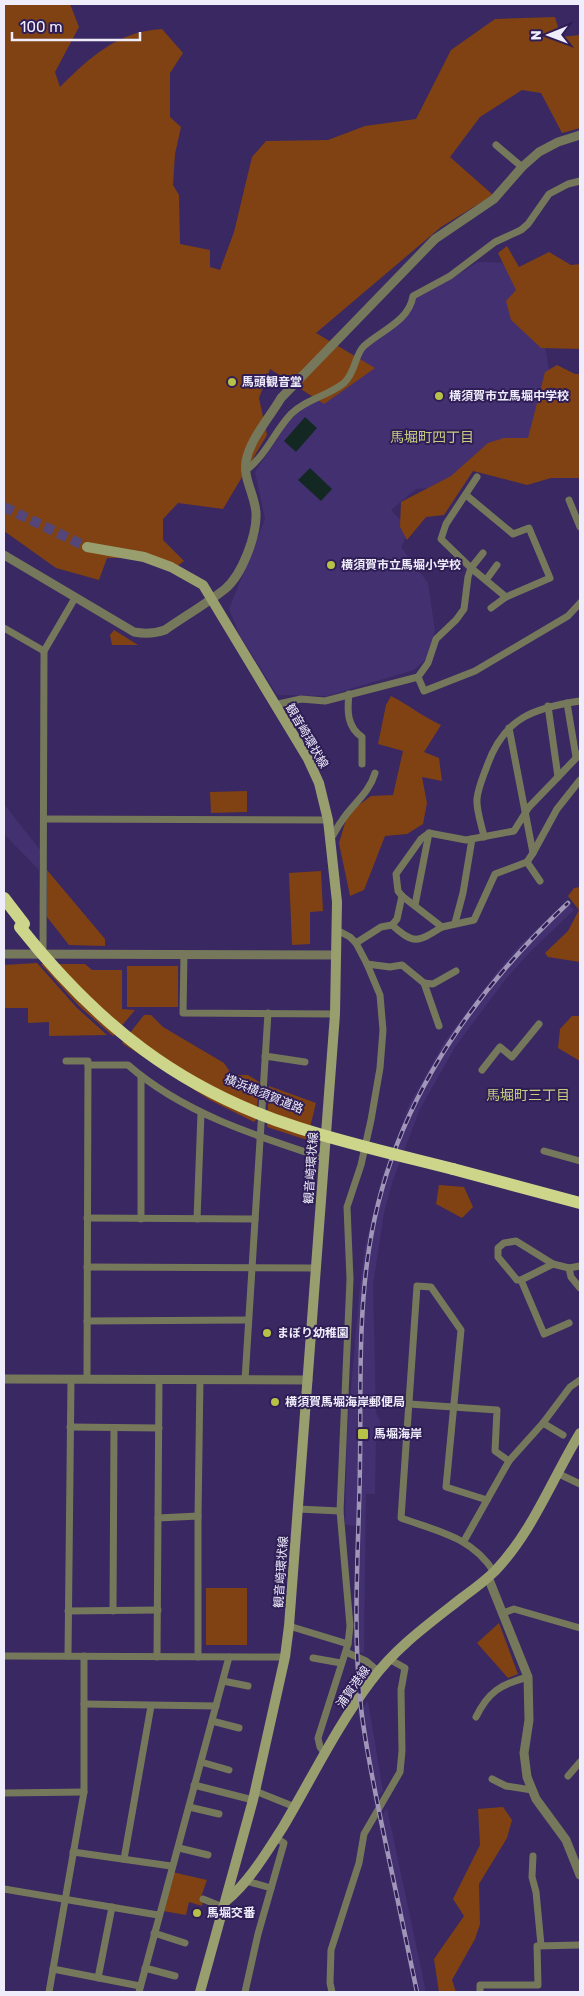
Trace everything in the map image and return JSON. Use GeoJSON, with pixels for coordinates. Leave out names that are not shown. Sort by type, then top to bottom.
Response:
{"type":"FeatureCollection","features":[{"type":"Feature","properties":{"kind":"highway","name":"横浜横須賀道路"},"geometry":{"type":"LineString","coordinates":[[4,898],[22,925]]}},
{"type":"Feature","properties":{"kind":"highway","name":"横浜横須賀道路"},"geometry":{"type":"LineString","coordinates":[[4,906],[66,974],[106,1014],[152,1050],[196,1079],[255,1107],[302,1124],[580,1202]]}},
{"type":"Feature","properties":{"kind":"highway","name":"横浜横須賀道路"},"geometry":{"type":"LineString","coordinates":[[453,1166],[580,1197]]}},
{"type":"Feature","properties":{"kind":"main road","name":"観音崎環状線"},"geometry":{"type":"LineString","coordinates":[[87,547],[144,557],[171,566],[203,585],[315,772],[328,820],[336,878],[337,930],[334,1014],[317,1268],[289,1626],[285,1657],[254,1796],[225,1904]]}},
{"type":"Feature","properties":{"kind":"main road","name":"浦賀港線"},"geometry":{"type":"LineString","coordinates":[[225,1904],[246,1882],[276,1838],[353,1706],[378,1671],[410,1638],[491,1575],[512,1552],[528,1528],[580,1433]]}},
{"type":"Feature","properties":{"kind":"main road"},"geometry":{"type":"LineString","coordinates":[[200,1992],[225,1904]]}},
{"type":"Feature","properties":{"kind":"street"},"geometry":{"type":"LineString","coordinates":[[4,555],[134,632],[143,634],[155,634],[165,630],[227,588],[241,565],[254,533],[256,510],[245,471],[249,452],[281,398],[435,239],[494,199],[522,167],[548,146],[580,135]]}},
{"type":"Feature","properties":{"kind":"street"},"geometry":{"type":"LineString","coordinates":[[496,145],[522,167]]}},
{"type":"Feature","properties":{"kind":"street"},"geometry":{"type":"LineString","coordinates":[[245,471],[258,462],[290,415],[303,404],[344,383],[353,372],[362,348],[407,314],[413,296],[450,276],[495,242],[521,230],[528,224],[549,194],[568,184],[580,182]]}},
{"type":"Feature","properties":{"kind":"street"},"geometry":{"type":"LineString","coordinates":[[477,477],[446,524],[441,539],[506,597]]}},
{"type":"Feature","properties":{"kind":"street"},"geometry":{"type":"LineString","coordinates":[[466,495],[513,534],[529,528],[550,578],[506,597],[491,608]]}},
{"type":"Feature","properties":{"kind":"street"},"geometry":{"type":"LineString","coordinates":[[569,500],[580,527]]}},
{"type":"Feature","properties":{"kind":"street"},"geometry":{"type":"LineString","coordinates":[[274,705],[301,699],[325,701],[418,677],[428,663],[436,639],[456,620],[464,609],[468,577],[483,553]]}},
{"type":"Feature","properties":{"kind":"street"},"geometry":{"type":"LineString","coordinates":[[486,580],[497,566]]}},
{"type":"Feature","properties":{"kind":"street"},"geometry":{"type":"LineString","coordinates":[[43,954],[44,651],[75,598]]}},
{"type":"Feature","properties":{"kind":"street"},"geometry":{"type":"LineString","coordinates":[[418,677],[424,690],[475,671],[568,616],[580,603]]}},
{"type":"Feature","properties":{"kind":"street"},"geometry":{"type":"LineString","coordinates":[[4,628],[44,651]]}},
{"type":"Feature","properties":{"kind":"street"},"geometry":{"type":"LineString","coordinates":[[349,694],[347,714],[354,732],[362,737],[362,764]]}},
{"type":"Feature","properties":{"kind":"street"},"geometry":{"type":"LineString","coordinates":[[484,837],[477,801],[492,752],[509,728],[527,714],[548,706],[580,701]]}},
{"type":"Feature","properties":{"kind":"street"},"geometry":{"type":"LineString","coordinates":[[442,927],[402,896],[398,891],[396,874],[421,838],[429,833],[472,840],[514,831],[529,807],[578,756],[567,703]]}},
{"type":"Feature","properties":{"kind":"street"},"geometry":{"type":"LineString","coordinates":[[548,706],[558,777]]}},
{"type":"Feature","properties":{"kind":"street"},"geometry":{"type":"LineString","coordinates":[[509,728],[533,853]]}},
{"type":"Feature","properties":{"kind":"street"},"geometry":{"type":"LineString","coordinates":[[331,838],[338,830],[340,823],[367,791],[375,774]]}},
{"type":"Feature","properties":{"kind":"street"},"geometry":{"type":"LineString","coordinates":[[392,925],[409,939],[416,940],[423,939],[442,927],[474,920],[495,874],[527,862],[557,810],[580,780]]}},
{"type":"Feature","properties":{"kind":"street"},"geometry":{"type":"LineString","coordinates":[[44,819],[328,820]]}},
{"type":"Feature","properties":{"kind":"street"},"geometry":{"type":"LineString","coordinates":[[415,905],[429,833]]}},
{"type":"Feature","properties":{"kind":"street"},"geometry":{"type":"LineString","coordinates":[[455,923],[463,893],[472,840]]}},
{"type":"Feature","properties":{"kind":"street"},"geometry":{"type":"LineString","coordinates":[[527,862],[540,881]]}},
{"type":"Feature","properties":{"kind":"street"},"geometry":{"type":"LineString","coordinates":[[356,943],[381,927],[392,925],[397,919],[402,896]]}},
{"type":"Feature","properties":{"kind":"street"},"geometry":{"type":"LineString","coordinates":[[325,1754],[318,1738],[347,1648],[350,1619],[340,1511],[350,1287],[347,1207],[362,1165],[380,1068],[383,1030],[380,995],[367,964],[356,943],[350,937],[337,930]]}},
{"type":"Feature","properties":{"kind":"street"},"geometry":{"type":"LineString","coordinates":[[4,954],[336,955]]}},
{"type":"Feature","properties":{"kind":"street"},"geometry":{"type":"LineString","coordinates":[[184,954],[183,1012],[334,1014]]}},
{"type":"Feature","properties":{"kind":"street"},"geometry":{"type":"LineString","coordinates":[[367,964],[390,967],[402,964],[424,983],[439,1026]]}},
{"type":"Feature","properties":{"kind":"street"},"geometry":{"type":"LineString","coordinates":[[424,983],[433,984],[456,971]]}},
{"type":"Feature","properties":{"kind":"street"},"geometry":{"type":"LineString","coordinates":[[244,1380],[268,1013]]}},
{"type":"Feature","properties":{"kind":"street"},"geometry":{"type":"LineString","coordinates":[[482,1070],[500,1047],[512,1057],[539,1024]]}},
{"type":"Feature","properties":{"kind":"street"},"geometry":{"type":"LineString","coordinates":[[266,1056],[305,1062]]}},
{"type":"Feature","properties":{"kind":"street"},"geometry":{"type":"LineString","coordinates":[[66,1061],[88,1061],[87,1379]]}},
{"type":"Feature","properties":{"kind":"street"},"geometry":{"type":"LineString","coordinates":[[88,1065],[128,1065],[141,1076],[201,1113],[260,1137],[324,1158]]}},
{"type":"Feature","properties":{"kind":"street"},"geometry":{"type":"LineString","coordinates":[[141,1076],[141,1219]]}},
{"type":"Feature","properties":{"kind":"street"},"geometry":{"type":"LineString","coordinates":[[197,1219],[201,1113]]}},
{"type":"Feature","properties":{"kind":"street"},"geometry":{"type":"LineString","coordinates":[[544,1152],[580,1161]]}},
{"type":"Feature","properties":{"kind":"street"},"geometry":{"type":"LineString","coordinates":[[88,1218],[255,1219]]}},
{"type":"Feature","properties":{"kind":"street"},"geometry":{"type":"LineString","coordinates":[[553,1264],[521,1280],[517,1280],[498,1257],[498,1248],[504,1243],[516,1241],[553,1264],[569,1268],[580,1266]]}},
{"type":"Feature","properties":{"kind":"street"},"geometry":{"type":"LineString","coordinates":[[87,1267],[317,1268]]}},
{"type":"Feature","properties":{"kind":"street"},"geometry":{"type":"LineString","coordinates":[[569,1268],[572,1277],[580,1288]]}},
{"type":"Feature","properties":{"kind":"street"},"geometry":{"type":"LineString","coordinates":[[521,1280],[544,1334],[570,1323]]}},
{"type":"Feature","properties":{"kind":"street"},"geometry":{"type":"LineString","coordinates":[[487,1500],[446,1487],[461,1330],[431,1287],[417,1286],[401,1518],[464,1540],[487,1562],[503,1614],[528,1677],[529,1720],[524,1753],[532,1790],[536,1799],[566,1840],[580,1875]]}},
{"type":"Feature","properties":{"kind":"street"},"geometry":{"type":"LineString","coordinates":[[87,1321],[248,1320]]}},
{"type":"Feature","properties":{"kind":"street"},"geometry":{"type":"LineString","coordinates":[[4,1379],[308,1380]]}},
{"type":"Feature","properties":{"kind":"street"},"geometry":{"type":"LineString","coordinates":[[68,1656],[71,1379]]}},
{"type":"Feature","properties":{"kind":"street"},"geometry":{"type":"LineString","coordinates":[[157,1657],[159,1379]]}},
{"type":"Feature","properties":{"kind":"street"},"geometry":{"type":"LineString","coordinates":[[198,1657],[200,1380]]}},
{"type":"Feature","properties":{"kind":"street"},"geometry":{"type":"LineString","coordinates":[[464,1540],[509,1461],[543,1423],[570,1387],[580,1380]]}},
{"type":"Feature","properties":{"kind":"street"},"geometry":{"type":"LineString","coordinates":[[409,1404],[497,1410],[495,1451],[509,1461]]}},
{"type":"Feature","properties":{"kind":"street"},"geometry":{"type":"LineString","coordinates":[[543,1423],[563,1435]]}},
{"type":"Feature","properties":{"kind":"street"},"geometry":{"type":"LineString","coordinates":[[70,1427],[159,1428]]}},
{"type":"Feature","properties":{"kind":"street"},"geometry":{"type":"LineString","coordinates":[[113,1611],[114,1428]]}},
{"type":"Feature","properties":{"kind":"street"},"geometry":{"type":"LineString","coordinates":[[557,1473],[580,1484]]}},
{"type":"Feature","properties":{"kind":"street"},"geometry":{"type":"LineString","coordinates":[[298,1509],[340,1511]]}},
{"type":"Feature","properties":{"kind":"street"},"geometry":{"type":"LineString","coordinates":[[158,1518],[198,1516]]}},
{"type":"Feature","properties":{"kind":"street"},"geometry":{"type":"LineString","coordinates":[[503,1614],[514,1609],[580,1628]]}},
{"type":"Feature","properties":{"kind":"street"},"geometry":{"type":"LineString","coordinates":[[68,1612],[158,1610]]}},
{"type":"Feature","properties":{"kind":"street"},"geometry":{"type":"LineString","coordinates":[[289,1626],[347,1648],[378,1671]]}},
{"type":"Feature","properties":{"kind":"street"},"geometry":{"type":"LineString","coordinates":[[4,1656],[285,1657]]}},
{"type":"Feature","properties":{"kind":"street"},"geometry":{"type":"LineString","coordinates":[[49,1992],[84,1792],[84,1656]]}},
{"type":"Feature","properties":{"kind":"street"},"geometry":{"type":"LineString","coordinates":[[53,1969],[139,1989],[171,1866],[179,1848],[229,1657]]}},
{"type":"Feature","properties":{"kind":"street"},"geometry":{"type":"LineString","coordinates":[[313,1658],[341,1663]]}},
{"type":"Feature","properties":{"kind":"street"},"geometry":{"type":"LineString","coordinates":[[332,1992],[330,1983],[331,1950],[358,1863],[364,1834],[400,1772],[402,1750],[401,1690],[405,1668],[389,1659]]}},
{"type":"Feature","properties":{"kind":"street"},"geometry":{"type":"LineString","coordinates":[[476,1717],[486,1697],[512,1681],[528,1677]]}},
{"type":"Feature","properties":{"kind":"street"},"geometry":{"type":"LineString","coordinates":[[223,1680],[248,1686]]}},
{"type":"Feature","properties":{"kind":"street"},"geometry":{"type":"LineString","coordinates":[[84,1704],[216,1706]]}},
{"type":"Feature","properties":{"kind":"street"},"geometry":{"type":"LineString","coordinates":[[124,1859],[151,1706]]}},
{"type":"Feature","properties":{"kind":"street"},"geometry":{"type":"LineString","coordinates":[[212,1721],[239,1728]]}},
{"type":"Feature","properties":{"kind":"street"},"geometry":{"type":"LineString","coordinates":[[201,1762],[229,1770]]}},
{"type":"Feature","properties":{"kind":"street"},"geometry":{"type":"LineString","coordinates":[[568,1776],[580,1762]]}},
{"type":"Feature","properties":{"kind":"street"},"geometry":{"type":"LineString","coordinates":[[492,1779],[506,1786],[532,1790]]}},
{"type":"Feature","properties":{"kind":"street"},"geometry":{"type":"LineString","coordinates":[[194,1785],[295,1806]]}},
{"type":"Feature","properties":{"kind":"street"},"geometry":{"type":"LineString","coordinates":[[4,1793],[84,1792]]}},
{"type":"Feature","properties":{"kind":"street"},"geometry":{"type":"LineString","coordinates":[[189,1807],[219,1814]]}},
{"type":"Feature","properties":{"kind":"street"},"geometry":{"type":"LineString","coordinates":[[245,1992],[258,1934],[284,1843],[276,1838]]}},
{"type":"Feature","properties":{"kind":"street"},"geometry":{"type":"LineString","coordinates":[[179,1848],[208,1856]]}},
{"type":"Feature","properties":{"kind":"street"},"geometry":{"type":"LineString","coordinates":[[73,1852],[171,1866]]}},
{"type":"Feature","properties":{"kind":"street"},"geometry":{"type":"LineString","coordinates":[[533,1856],[532,1877],[537,1897],[541,1945]]}},
{"type":"Feature","properties":{"kind":"street"},"geometry":{"type":"LineString","coordinates":[[246,1882],[271,1888]]}},
{"type":"Feature","properties":{"kind":"street"},"geometry":{"type":"LineString","coordinates":[[4,1888],[158,1915]]}},
{"type":"Feature","properties":{"kind":"street"},"geometry":{"type":"LineString","coordinates":[[203,1899],[225,1904]]}},
{"type":"Feature","properties":{"kind":"street"},"geometry":{"type":"LineString","coordinates":[[98,1978],[112,1907]]}},
{"type":"Feature","properties":{"kind":"street"},"geometry":{"type":"LineString","coordinates":[[154,1933],[185,1943]]}},
{"type":"Feature","properties":{"kind":"street"},"geometry":{"type":"LineString","coordinates":[[480,1992],[480,1984],[538,1985],[537,1946],[580,1945]]}},
{"type":"Feature","properties":{"kind":"street"},"geometry":{"type":"LineString","coordinates":[[144,1968],[176,1976]]}},
{"type":"Feature","properties":{"kind":"shaded area"},"geometry":{"type":"Polygon","coordinates":[[[4,4],[70,4],[79,27],[55,72],[60,87],[93,56],[105,48],[132,35],[146,31],[162,29],[183,53],[170,73],[170,117],[181,127],[175,154],[173,185],[179,195],[180,244],[210,250],[210,267],[220,270],[234,232],[252,157],[266,141],[328,140],[365,126],[416,119],[451,50],[495,19],[555,17],[561,37],[580,35],[580,128],[562,133],[541,93],[522,90],[480,117],[450,157],[493,195],[441,227],[316,333],[375,368],[324,404],[270,369],[259,398],[267,435],[223,509],[178,503],[163,519],[163,540],[184,561],[171,571],[142,558],[107,558],[99,580],[56,568],[4,531],[4,4]]]}},
{"type":"Feature","properties":{"kind":"shaded area"},"geometry":{"type":"Polygon","coordinates":[[[507,246],[519,267],[549,252],[571,265],[580,264],[580,349],[541,348],[511,320],[506,301],[516,290],[498,253],[507,246]]]}},
{"type":"Feature","properties":{"kind":"shaded area"},"geometry":{"type":"Polygon","coordinates":[[[478,262],[517,263],[525,316],[544,337],[558,432],[497,453],[439,488],[416,489],[391,510],[410,530],[401,547],[428,583],[435,631],[425,660],[414,670],[327,696],[277,695],[239,634],[229,609],[265,519],[255,472],[290,420],[305,406],[357,373],[363,350],[410,313],[415,297],[451,279],[478,262]]]}},
{"type":"Feature","properties":{"kind":"shaded area"},"geometry":{"type":"Polygon","coordinates":[[[557,365],[575,374],[580,374],[580,478],[551,478],[527,485],[473,471],[444,515],[426,517],[407,540],[400,527],[401,502],[451,476],[488,443],[504,438],[528,438],[545,372],[557,365]]]}},
{"type":"Feature","properties":{"kind":"shaded area"},"geometry":{"type":"Polygon","coordinates":[[[305,417],[317,428],[296,452],[284,441],[305,417]]]}},
{"type":"Feature","properties":{"kind":"shaded area"},"geometry":{"type":"Polygon","coordinates":[[[310,468],[332,489],[321,501],[298,480],[310,468]]]}},
{"type":"Feature","properties":{"kind":"shaded area"},"geometry":{"type":"Polygon","coordinates":[[[114,630],[138,645],[112,645],[110,635],[114,630]]]}},
{"type":"Feature","properties":{"kind":"shaded area"},"geometry":{"type":"Polygon","coordinates":[[[391,696],[441,725],[424,752],[439,758],[442,781],[422,777],[427,803],[423,824],[407,834],[385,836],[364,890],[350,896],[339,843],[348,813],[371,796],[393,795],[403,751],[378,744],[386,705],[391,696]]]}},
{"type":"Feature","properties":{"kind":"shaded area"},"geometry":{"type":"Polygon","coordinates":[[[247,791],[247,812],[211,813],[210,792],[247,791]]]}},
{"type":"Feature","properties":{"kind":"shaded area"},"geometry":{"type":"Polygon","coordinates":[[[4,804],[40,850],[39,870],[4,834],[4,804]]]}},
{"type":"Feature","properties":{"kind":"shaded area"},"geometry":{"type":"Polygon","coordinates":[[[47,870],[105,939],[105,946],[69,945],[47,917],[47,870]]]}},
{"type":"Feature","properties":{"kind":"shaded area"},"geometry":{"type":"Polygon","coordinates":[[[321,871],[323,911],[310,912],[310,944],[292,945],[289,873],[321,871]]]}},
{"type":"Feature","properties":{"kind":"shaded area"},"geometry":{"type":"Polygon","coordinates":[[[580,887],[580,962],[548,957],[545,953],[568,931],[579,910],[568,896],[574,888],[580,887]]]}},
{"type":"Feature","properties":{"kind":"shaded area"},"geometry":{"type":"Polygon","coordinates":[[[566,901],[574,910],[529,953],[505,980],[455,1047],[420,1109],[393,1180],[384,1213],[373,1285],[376,1413],[380,1420],[380,1429],[376,1435],[375,1494],[366,1494],[364,1653],[354,1652],[356,1526],[345,1525],[347,1434],[365,1247],[382,1177],[410,1103],[445,1041],[496,973],[521,944],[566,901]]]}},
{"type":"Feature","properties":{"kind":"shaded area"},"geometry":{"type":"Polygon","coordinates":[[[37,963],[77,1008],[107,1035],[49,1036],[49,1022],[28,1023],[28,1008],[5,1008],[4,965],[37,963]]]}},
{"type":"Feature","properties":{"kind":"shaded area"},"geometry":{"type":"Polygon","coordinates":[[[41,964],[85,964],[92,970],[122,970],[122,1009],[135,1010],[113,1036],[79,1006],[41,964]]]}},
{"type":"Feature","properties":{"kind":"shaded area"},"geometry":{"type":"Polygon","coordinates":[[[127,966],[178,966],[178,1007],[127,1007],[127,966]]]}},
{"type":"Feature","properties":{"kind":"shaded area"},"geometry":{"type":"Polygon","coordinates":[[[144,1015],[151,1015],[163,1027],[224,1063],[232,1075],[248,1075],[259,1082],[256,1120],[254,1122],[210,1100],[122,1043],[144,1015]]]}},
{"type":"Feature","properties":{"kind":"shaded area"},"geometry":{"type":"Polygon","coordinates":[[[572,1016],[580,1016],[580,1061],[558,1048],[560,1029],[572,1016]]]}},
{"type":"Feature","properties":{"kind":"shaded area"},"geometry":{"type":"Polygon","coordinates":[[[269,1086],[316,1103],[307,1140],[267,1127],[269,1086]]]}},
{"type":"Feature","properties":{"kind":"shaded area"},"geometry":{"type":"Polygon","coordinates":[[[439,1185],[464,1187],[473,1207],[462,1218],[436,1204],[439,1185]]]}},
{"type":"Feature","properties":{"kind":"shaded area"},"geometry":{"type":"Polygon","coordinates":[[[206,1588],[247,1588],[247,1645],[206,1645],[206,1588]]]}},
{"type":"Feature","properties":{"kind":"shaded area"},"geometry":{"type":"Polygon","coordinates":[[[499,1623],[518,1674],[508,1678],[477,1643],[499,1623]]]}},
{"type":"Feature","properties":{"kind":"shaded area"},"geometry":{"type":"Polygon","coordinates":[[[368,1701],[383,1791],[374,1802],[358,1713],[368,1701]]]}},
{"type":"Feature","properties":{"kind":"shaded area"},"geometry":{"type":"Polygon","coordinates":[[[503,1807],[512,1820],[507,1838],[479,1884],[480,1924],[475,1939],[452,1980],[456,1992],[439,1992],[434,1959],[464,1916],[453,1899],[480,1845],[478,1809],[503,1807]]]}},
{"type":"Feature","properties":{"kind":"shaded area"},"geometry":{"type":"Polygon","coordinates":[[[387,1808],[426,1992],[414,1992],[378,1821],[387,1808]]]}},
{"type":"Feature","properties":{"kind":"shaded area"},"geometry":{"type":"Polygon","coordinates":[[[172,1872],[207,1880],[200,1900],[203,1902],[202,1906],[189,1902],[186,1915],[163,1911],[172,1872]]]}},
{"type":"Feature","properties":{"kind":"tunnel"},"geometry":{"type":"LineString","coordinates":[[4,507],[87,547]]}},
{"type":"Feature","properties":{"kind":"railway"},"geometry":{"type":"LineString","coordinates":[[417,1992],[369,1762],[358,1677],[356,1616],[361,1356],[365,1275],[379,1198],[395,1150],[415,1104],[439,1060],[467,1017],[498,977],[568,903]]}},
{"type":"Feature","properties":{"kind":"place","name":"馬頭観音堂"},"geometry":{"type":"Point","coordinates":[232,382]}},
{"type":"Feature","properties":{"kind":"place","name":"横須賀市立馬堀中学校"},"geometry":{"type":"Point","coordinates":[439,396]}},
{"type":"Feature","properties":{"kind":"place","name":"横須賀市立馬堀小学校"},"geometry":{"type":"Point","coordinates":[331,565]}},
{"type":"Feature","properties":{"kind":"place","name":"まぼり幼稚園"},"geometry":{"type":"Point","coordinates":[267,1333]}},
{"type":"Feature","properties":{"kind":"place","name":"横須賀馬堀海岸郵便局"},"geometry":{"type":"Point","coordinates":[275,1402]}},
{"type":"Feature","properties":{"kind":"place","name":"馬堀海岸"},"geometry":{"type":"Point","coordinates":[363,1434]}},
{"type":"Feature","properties":{"kind":"place","name":"馬堀交番"},"geometry":{"type":"Point","coordinates":[197,1913]}},
{"type":"Feature","properties":{"kind":"district","name":"馬堀町四丁目"},"geometry":{"type":"Point","coordinates":[432,437]}},
{"type":"Feature","properties":{"kind":"district","name":"馬堀町三丁目"},"geometry":{"type":"Point","coordinates":[528,1095]}}]}
